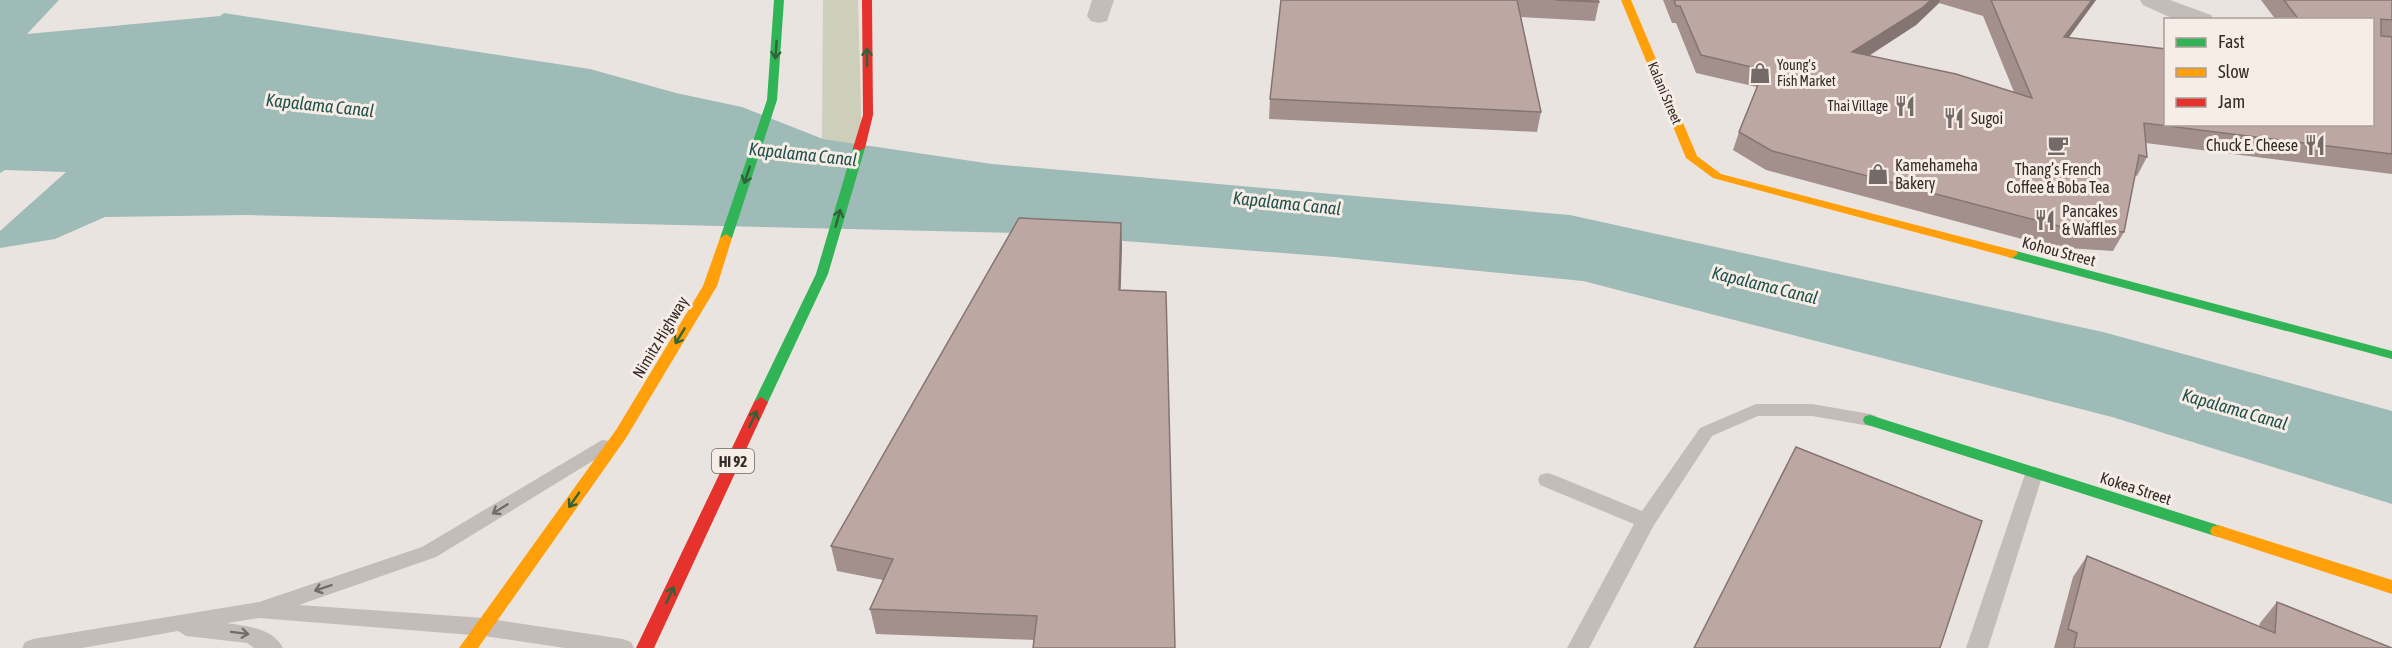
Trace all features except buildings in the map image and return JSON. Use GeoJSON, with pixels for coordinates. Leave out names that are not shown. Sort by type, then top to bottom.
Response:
{"type":"FeatureCollection","features":[{"type":"Feature","properties":{"kind":"main road","name":"Nimitz Highway"},"geometry":{"type":"LineString","coordinates":[[468,648],[621,434],[710,286],[772,100],[779,0]]}},
{"type":"Feature","properties":{"kind":"main road","name":"HI 92"},"geometry":{"type":"LineString","coordinates":[[645,648],[822,274],[868,115],[867,0]]}},
{"type":"Feature","properties":{"kind":"main road","name":"Kalani Street"},"geometry":{"type":"LineString","coordinates":[[1626,0],[1692,158],[1717,176]]}},
{"type":"Feature","properties":{"kind":"main road","name":"Kohou Street"},"geometry":{"type":"LineString","coordinates":[[1717,176],[2392,355]]}},
{"type":"Feature","properties":{"kind":"main road","name":"Kokea Street"},"geometry":{"type":"LineString","coordinates":[[1870,420],[2392,587]]}},
{"type":"Feature","properties":{"kind":"street"},"geometry":{"type":"LineString","coordinates":[[2151,0],[2196,18]]}},
{"type":"Feature","properties":{"kind":"lane"},"geometry":{"type":"LineString","coordinates":[[1578,648],[1646,521],[1706,432],[1756,410],[1812,410],[1870,420]]}},
{"type":"Feature","properties":{"kind":"lane"},"geometry":{"type":"LineString","coordinates":[[33,648],[259,610],[429,552],[621,434]]}},
{"type":"Feature","properties":{"kind":"lane"},"geometry":{"type":"LineString","coordinates":[[1977,648],[2034,474]]}},
{"type":"Feature","properties":{"kind":"lane"},"geometry":{"type":"LineString","coordinates":[[1547,480],[1646,521]]}},
{"type":"Feature","properties":{"kind":"lane"},"geometry":{"type":"LineString","coordinates":[[259,610],[484,627],[623,648]]}},
{"type":"Feature","properties":{"kind":"lane"},"geometry":{"type":"LineString","coordinates":[[162,625],[251,635],[272,648]]}},
{"type":"Feature","properties":{"kind":"green space"},"geometry":{"type":"Polygon","coordinates":[[[823,0],[858,0],[862,145],[822,139],[823,0]]]}},
{"type":"Feature","properties":{"kind":"water","name":"Kapalama Canal"},"geometry":{"type":"Polygon","coordinates":[[[0,0],[59,0],[27,34],[220,16],[224,13],[590,69],[676,93],[742,107],[823,139],[992,164],[1570,215],[2103,332],[2392,411],[2392,504],[2112,417],[1583,281],[1335,257],[1018,233],[246,215],[105,217],[55,239],[0,248],[0,231],[66,172],[5,170],[0,173],[0,0]]]}},
{"type":"Feature","properties":{"kind":"traffic: fast"},"geometry":{"type":"LineString","coordinates":[[726,238],[772,100],[779,0]]}},
{"type":"Feature","properties":{"kind":"traffic: fast"},"geometry":{"type":"LineString","coordinates":[[761,402],[822,274],[859,148]]}},
{"type":"Feature","properties":{"kind":"traffic: fast"},"geometry":{"type":"LineString","coordinates":[[2012,254],[2392,355]]}},
{"type":"Feature","properties":{"kind":"traffic: fast"},"geometry":{"type":"LineString","coordinates":[[1870,420],[2218,531]]}},
{"type":"Feature","properties":{"kind":"traffic: slow"},"geometry":{"type":"LineString","coordinates":[[1626,0],[1692,158],[1717,176],[2012,254]]}},
{"type":"Feature","properties":{"kind":"traffic: slow"},"geometry":{"type":"LineString","coordinates":[[468,648],[621,434],[710,286],[726,238]]}},
{"type":"Feature","properties":{"kind":"traffic: slow"},"geometry":{"type":"LineString","coordinates":[[2218,531],[2392,587]]}},
{"type":"Feature","properties":{"kind":"traffic: jam"},"geometry":{"type":"LineString","coordinates":[[859,148],[868,115],[867,0]]}},
{"type":"Feature","properties":{"kind":"traffic: jam"},"geometry":{"type":"LineString","coordinates":[[645,648],[761,402]]}},
{"type":"Feature","properties":{"kind":"place","name":"Young’s Fish Market"},"geometry":{"type":"Point","coordinates":[1760,73]}},
{"type":"Feature","properties":{"kind":"place","name":"Thai Village"},"geometry":{"type":"Point","coordinates":[1905,106]}},
{"type":"Feature","properties":{"kind":"place","name":"Sugoi"},"geometry":{"type":"Point","coordinates":[1954,118]}},
{"type":"Feature","properties":{"kind":"place","name":"Thang’s French Coffee & Boba Tea"},"geometry":{"type":"Point","coordinates":[2058,145]}},
{"type":"Feature","properties":{"kind":"place","name":"Chuck E. Cheese"},"geometry":{"type":"Point","coordinates":[2315,145]}},
{"type":"Feature","properties":{"kind":"place","name":"Kamehameha Bakery"},"geometry":{"type":"Point","coordinates":[1878,174]}},
{"type":"Feature","properties":{"kind":"place","name":"Pancakes & Waffles"},"geometry":{"type":"Point","coordinates":[2045,220]}}]}
